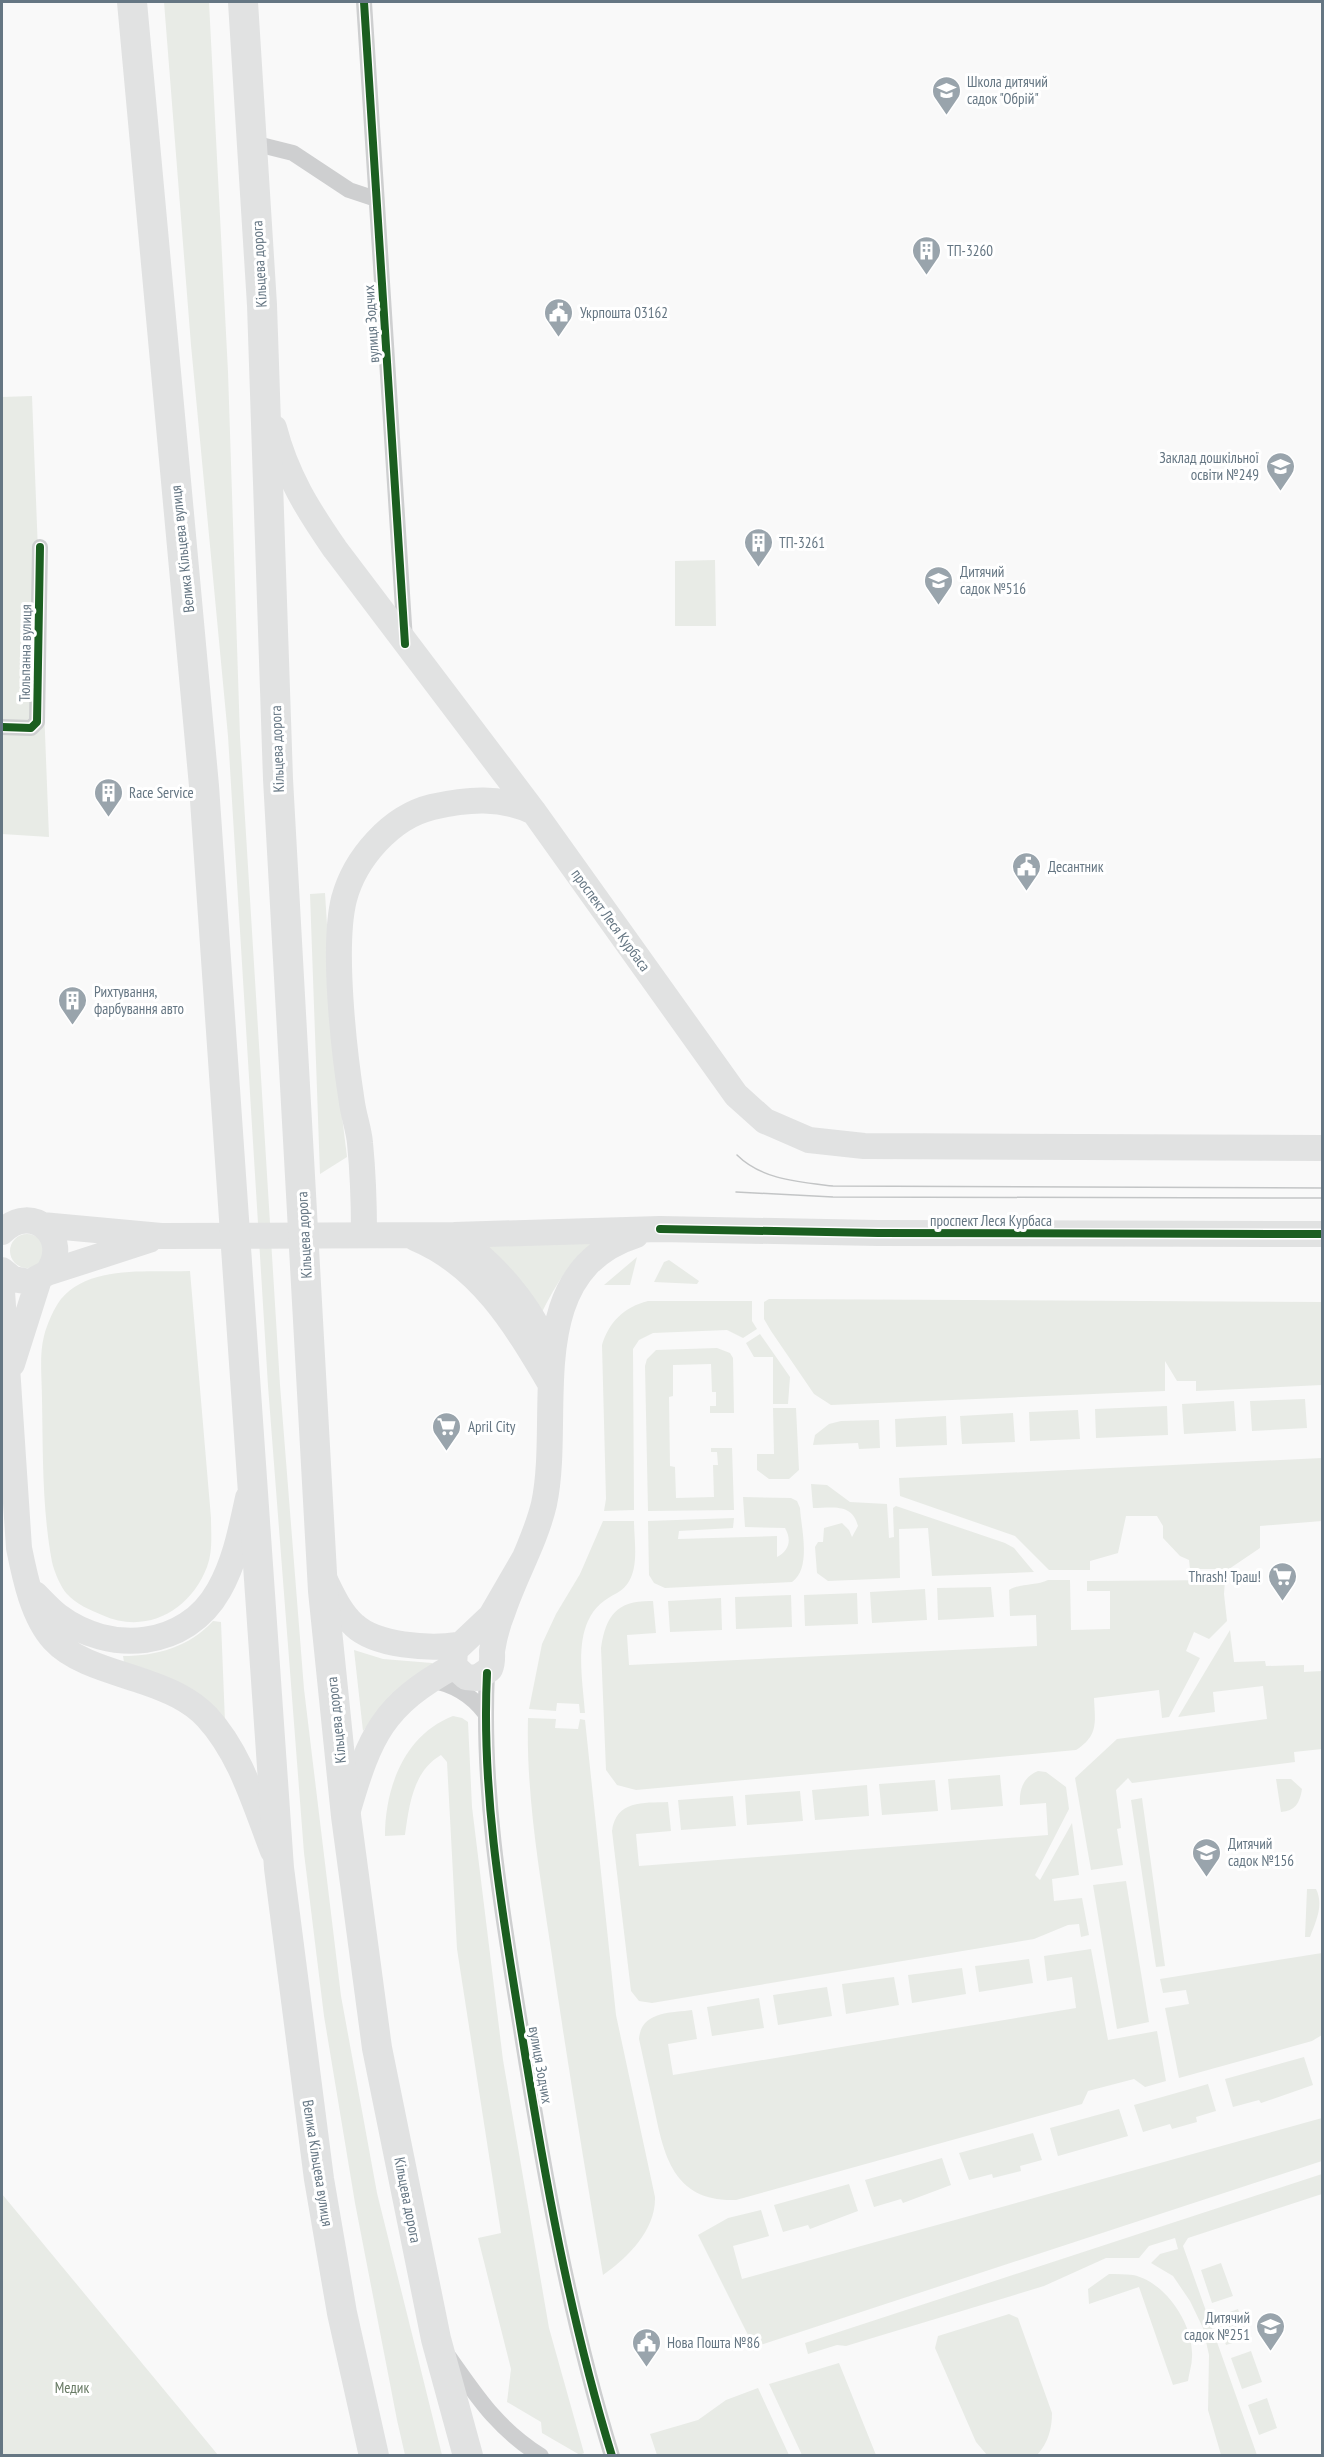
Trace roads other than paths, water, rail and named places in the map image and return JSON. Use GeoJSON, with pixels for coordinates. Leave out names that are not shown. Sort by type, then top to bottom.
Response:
{"type":"FeatureCollection","features":[{"type":"Feature","properties":{"kind":"highway","name":"Велика Кільцева вулиця"},"geometry":{"type":"LineString","coordinates":[[132,2],[203,774],[251,1486]]}},
{"type":"Feature","properties":{"kind":"highway","name":"Кільцева дорога"},"geometry":{"type":"LineString","coordinates":[[243,2],[264,384],[278,779],[322,1574],[346,1816],[377,2048],[436,2339],[468,2456]]}},
{"type":"Feature","properties":{"kind":"highway"},"geometry":{"type":"LineString","coordinates":[[251,1486],[279,1868]]}},
{"type":"Feature","properties":{"kind":"highway","name":"Велика Кільцева вулиця"},"geometry":{"type":"LineString","coordinates":[[279,1868],[321,2190],[342,2313],[374,2456]]}},
{"type":"Feature","properties":{"kind":"main road"},"geometry":{"type":"LineString","coordinates":[[264,384],[282,460],[311,515],[405,644],[534,812]]}},
{"type":"Feature","properties":{"kind":"main road"},"geometry":{"type":"LineString","coordinates":[[364,1234],[360,1141],[352,1104],[342,1008],[340,944],[344,899],[361,862],[377,841],[395,825],[421,810],[456,801],[486,800],[515,803],[534,812]]}},
{"type":"Feature","properties":{"kind":"main road","name":"проспект Леся Курбаса"},"geometry":{"type":"LineString","coordinates":[[534,812],[736,1095],[765,1121],[808,1140],[864,1146],[1323,1148]]}},
{"type":"Feature","properties":{"kind":"main road"},"geometry":{"type":"LineString","coordinates":[[2,1232],[17,1221],[27,1220],[42,1225],[161,1236]]}},
{"type":"Feature","properties":{"kind":"main road"},"geometry":{"type":"LineString","coordinates":[[9,1372],[43,1276],[56,1257],[56,1248],[49,1231],[42,1225]]}},
{"type":"Feature","properties":{"kind":"main road"},"geometry":{"type":"LineString","coordinates":[[459,1650],[461,1675],[472,1679],[490,1663],[503,1610],[544,1505],[548,1474],[550,1371],[560,1313],[575,1282],[593,1258],[627,1238],[668,1230]]}},
{"type":"Feature","properties":{"kind":"main road","name":"проспект Леся Курбаса"},"geometry":{"type":"LineString","coordinates":[[161,1236],[454,1235],[668,1230],[1323,1234]]}},
{"type":"Feature","properties":{"kind":"main road"},"geometry":{"type":"LineString","coordinates":[[406,1234],[431,1245],[472,1272],[550,1371]]}},
{"type":"Feature","properties":{"kind":"main road"},"geometry":{"type":"LineString","coordinates":[[454,1235],[480,1254],[497,1272],[532,1320],[550,1371]]}},
{"type":"Feature","properties":{"kind":"main road"},"geometry":{"type":"LineString","coordinates":[[2,1270],[12,1279],[21,1281],[43,1276],[161,1236]]}},
{"type":"Feature","properties":{"kind":"main road"},"geometry":{"type":"LineString","coordinates":[[2,1291],[20,1548],[24,1572],[41,1621],[55,1642],[81,1658],[184,1698],[207,1717],[229,1746],[247,1784],[279,1868]]}},
{"type":"Feature","properties":{"kind":"main road"},"geometry":{"type":"LineString","coordinates":[[31,1590],[59,1617],[87,1632],[110,1640],[133,1642],[157,1639],[177,1631],[193,1622],[206,1608],[225,1577],[236,1552],[251,1486]]}},
{"type":"Feature","properties":{"kind":"main road"},"geometry":{"type":"LineString","coordinates":[[346,1816],[372,1738],[389,1714],[430,1680],[498,1607],[524,1559]]}},
{"type":"Feature","properties":{"kind":"main road"},"geometry":{"type":"LineString","coordinates":[[322,1574],[336,1602],[355,1626],[396,1644],[459,1650],[484,1642],[490,1663]]}},
{"type":"Feature","properties":{"kind":"street","name":"вулиця Зодчих"},"geometry":{"type":"LineString","coordinates":[[364,2],[405,644]]}},
{"type":"Feature","properties":{"kind":"street"},"geometry":{"type":"LineString","coordinates":[[252,143],[292,153],[349,190],[376,199]]}},
{"type":"Feature","properties":{"kind":"street","name":"Тюльпанна вулиця"},"geometry":{"type":"LineString","coordinates":[[2,727],[31,728],[37,722],[40,547]]}},
{"type":"Feature","properties":{"kind":"street","name":"вулиця Зодчих"},"geometry":{"type":"LineString","coordinates":[[490,1663],[484,1734],[501,1905],[528,2078],[571,2306],[612,2456]]}},
{"type":"Feature","properties":{"kind":"street"},"geometry":{"type":"LineString","coordinates":[[430,1680],[457,1688],[478,1703],[485,1713]]}},
{"type":"Feature","properties":{"kind":"street"},"geometry":{"type":"LineString","coordinates":[[436,2339],[490,2415],[522,2444],[541,2456]]}},
{"type":"Feature","properties":{"kind":"tram line"},"geometry":{"type":"LineString","coordinates":[[737,1155],[758,1170],[770,1175],[833,1186],[1322,1188]]}},
{"type":"Feature","properties":{"kind":"tram line"},"geometry":{"type":"LineString","coordinates":[[736,1192],[833,1197],[1322,1198]]}},
{"type":"Feature","properties":{"kind":"place","name":"Школа дитячий садок \"Обрій\""},"geometry":{"type":"Point","coordinates":[946,116]}},
{"type":"Feature","properties":{"kind":"place","name":"ТП-3260"},"geometry":{"type":"Point","coordinates":[926,276]}},
{"type":"Feature","properties":{"kind":"place","name":"Укрпошта 03162"},"geometry":{"type":"Point","coordinates":[559,338]}},
{"type":"Feature","properties":{"kind":"place","name":"Заклад дошкільної освіти №249"},"geometry":{"type":"Point","coordinates":[1280,492]}},
{"type":"Feature","properties":{"kind":"place","name":"ТП-3261"},"geometry":{"type":"Point","coordinates":[758,568]}},
{"type":"Feature","properties":{"kind":"place","name":"Дитячий садок №516"},"geometry":{"type":"Point","coordinates":[939,606]}},
{"type":"Feature","properties":{"kind":"place","name":"Race Service"},"geometry":{"type":"Point","coordinates":[108,818]}},
{"type":"Feature","properties":{"kind":"place","name":"Десантник"},"geometry":{"type":"Point","coordinates":[1027,892]}},
{"type":"Feature","properties":{"kind":"place","name":"Рихтування, фарбування авто"},"geometry":{"type":"Point","coordinates":[73,1026]}},
{"type":"Feature","properties":{"kind":"place","name":"April City"},"geometry":{"type":"Point","coordinates":[447,1452]}},
{"type":"Feature","properties":{"kind":"place","name":"Thrash! Траш!"},"geometry":{"type":"Point","coordinates":[1282,1602]}},
{"type":"Feature","properties":{"kind":"place","name":"Дитячий садок №156"},"geometry":{"type":"Point","coordinates":[1207,1878]}},
{"type":"Feature","properties":{"kind":"place","name":"Дитячий садок №251"},"geometry":{"type":"Point","coordinates":[1271,2352]}},
{"type":"Feature","properties":{"kind":"place","name":"Нова Пошта №86"},"geometry":{"type":"Point","coordinates":[646,2368]}},
{"type":"Feature","properties":{"kind":"park label","name":"Медик"},"geometry":{"type":"Point","coordinates":[72,2387]}}]}
